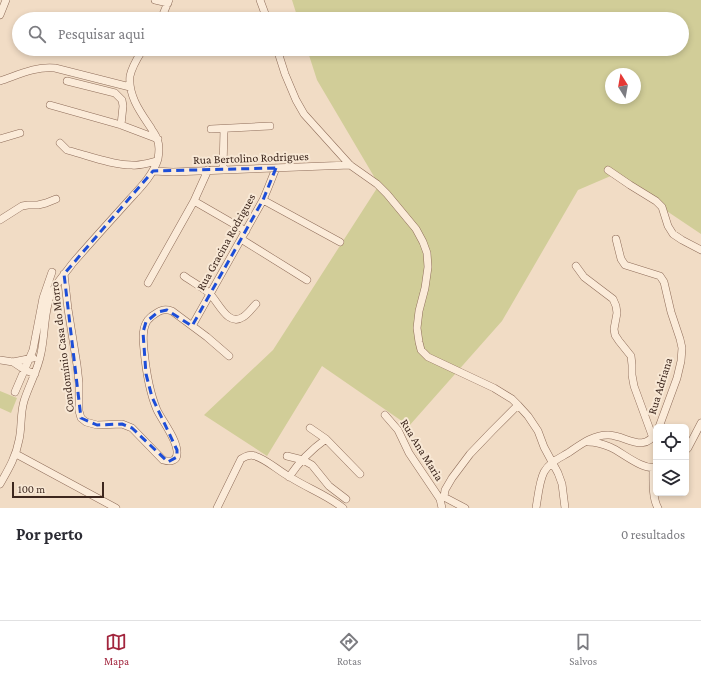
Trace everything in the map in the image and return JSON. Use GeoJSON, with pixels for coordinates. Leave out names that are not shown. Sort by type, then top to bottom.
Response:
{"type":"FeatureCollection","features":[{"type":"Feature","properties":{"kind":"street"},"geometry":{"type":"LineString","coordinates":[[0,15],[6,0]]}},
{"type":"Feature","properties":{"kind":"street"},"geometry":{"type":"LineString","coordinates":[[155,0],[169,2],[164,12]]}},
{"type":"Feature","properties":{"kind":"street"},"geometry":{"type":"LineString","coordinates":[[260,0],[264,12]]}},
{"type":"Feature","properties":{"kind":"street"},"geometry":{"type":"LineString","coordinates":[[0,484],[16,454],[20,439],[22,411],[40,359],[51,295],[64,274],[143,185],[153,171],[157,161],[159,153],[158,139],[138,108],[130,87],[130,76],[132,69],[139,56]]}},
{"type":"Feature","properties":{"kind":"street"},"geometry":{"type":"LineString","coordinates":[[280,56],[296,100],[304,114],[350,165],[377,184],[387,194],[416,229],[423,242],[427,253],[428,267],[417,328],[421,350],[428,357],[494,388],[512,399],[518,405],[528,416],[538,431],[544,447],[558,472],[562,484],[565,508]]}},
{"type":"Feature","properties":{"kind":"street"},"geometry":{"type":"LineString","coordinates":[[0,81],[39,68],[47,67],[130,87]]}},
{"type":"Feature","properties":{"kind":"street"},"geometry":{"type":"LineString","coordinates":[[67,81],[115,93],[122,100],[123,106],[121,125]]}},
{"type":"Feature","properties":{"kind":"street"},"geometry":{"type":"LineString","coordinates":[[50,105],[121,125],[158,139]]}},
{"type":"Feature","properties":{"kind":"street"},"geometry":{"type":"LineString","coordinates":[[211,129],[270,126]]}},
{"type":"Feature","properties":{"kind":"street"},"geometry":{"type":"LineString","coordinates":[[223,169],[224,129]]}},
{"type":"Feature","properties":{"kind":"street"},"geometry":{"type":"LineString","coordinates":[[0,139],[20,132]]}},
{"type":"Feature","properties":{"kind":"street"},"geometry":{"type":"LineString","coordinates":[[60,143],[67,150],[120,164],[146,164],[157,161]]}},
{"type":"Feature","properties":{"kind":"street","name":"Rua Bertolino Rodrigues"},"geometry":{"type":"LineString","coordinates":[[153,171],[173,172],[350,165]]}},
{"type":"Feature","properties":{"kind":"street","name":"Rua Gracina Rodrigues"},"geometry":{"type":"LineString","coordinates":[[192,326],[246,231],[268,188],[276,168]]}},
{"type":"Feature","properties":{"kind":"street"},"geometry":{"type":"LineString","coordinates":[[148,283],[194,201],[208,170]]}},
{"type":"Feature","properties":{"kind":"street"},"geometry":{"type":"LineString","coordinates":[[608,170],[656,201],[662,207],[668,226],[673,234],[701,250]]}},
{"type":"Feature","properties":{"kind":"street"},"geometry":{"type":"LineString","coordinates":[[0,220],[22,206],[38,205],[56,199]]}},
{"type":"Feature","properties":{"kind":"street"},"geometry":{"type":"LineString","coordinates":[[262,200],[340,242]]}},
{"type":"Feature","properties":{"kind":"street"},"geometry":{"type":"LineString","coordinates":[[194,201],[246,231]]}},
{"type":"Feature","properties":{"kind":"street"},"geometry":{"type":"LineString","coordinates":[[241,239],[307,280]]}},
{"type":"Feature","properties":{"kind":"street","name":"Rua Adriana"},"geometry":{"type":"LineString","coordinates":[[616,239],[621,259],[625,265],[660,276],[664,282],[674,324],[680,339],[682,348],[681,361],[660,424]]}},
{"type":"Feature","properties":{"kind":"street"},"geometry":{"type":"LineString","coordinates":[[576,266],[584,277],[613,300],[616,306],[617,313],[614,329],[615,335],[618,341],[631,356],[634,386],[653,433]]}},
{"type":"Feature","properties":{"kind":"street"},"geometry":{"type":"LineString","coordinates":[[16,392],[33,350],[43,298],[52,272]]}},
{"type":"Feature","properties":{"kind":"street","name":"Condomínio Casa do Morro"},"geometry":{"type":"LineString","coordinates":[[64,274],[79,383],[79,411],[81,418],[86,422],[98,425],[122,424],[132,428],[163,460],[168,462],[173,461],[177,457],[177,450],[172,435],[158,412],[152,397],[146,374],[143,332],[146,322],[162,310],[172,311],[207,337],[229,356]]}},
{"type":"Feature","properties":{"kind":"street"},"geometry":{"type":"LineString","coordinates":[[184,276],[210,294],[228,317],[233,320],[238,320],[243,317],[256,304]]}},
{"type":"Feature","properties":{"kind":"street"},"geometry":{"type":"LineString","coordinates":[[0,360],[13,362],[30,358],[40,359]]}},
{"type":"Feature","properties":{"kind":"street"},"geometry":{"type":"LineString","coordinates":[[13,362],[25,370],[35,374]]}},
{"type":"Feature","properties":{"kind":"street"},"geometry":{"type":"LineString","coordinates":[[442,508],[442,498],[452,478],[470,454],[518,405]]}},
{"type":"Feature","properties":{"kind":"street","name":"Rua Ana Maria"},"geometry":{"type":"LineString","coordinates":[[385,415],[398,430],[409,453],[442,498]]}},
{"type":"Feature","properties":{"kind":"street"},"geometry":{"type":"LineString","coordinates":[[689,445],[701,423]]}},
{"type":"Feature","properties":{"kind":"street"},"geometry":{"type":"LineString","coordinates":[[310,428],[326,438],[360,474]]}},
{"type":"Feature","properties":{"kind":"street"},"geometry":{"type":"LineString","coordinates":[[536,508],[539,488],[544,473],[552,462],[584,442],[610,435],[636,443],[645,443],[653,436]]}},
{"type":"Feature","properties":{"kind":"street"},"geometry":{"type":"LineString","coordinates":[[289,477],[294,469],[313,448],[326,438]]}},
{"type":"Feature","properties":{"kind":"street"},"geometry":{"type":"LineString","coordinates":[[584,442],[596,442],[611,447],[644,466],[653,468]]}},
{"type":"Feature","properties":{"kind":"street"},"geometry":{"type":"LineString","coordinates":[[16,454],[108,506],[116,508]]}},
{"type":"Feature","properties":{"kind":"street"},"geometry":{"type":"LineString","coordinates":[[217,508],[241,459],[248,455],[262,459],[289,477],[343,508]]}},
{"type":"Feature","properties":{"kind":"street"},"geometry":{"type":"LineString","coordinates":[[287,456],[303,460],[312,465],[329,486],[346,499]]}},
{"type":"Feature","properties":{"kind":"street"},"geometry":{"type":"LineString","coordinates":[[654,496],[658,508]]}},
{"type":"Feature","properties":{"kind":"street"},"geometry":{"type":"LineString","coordinates":[[442,498],[465,508]]}},
{"type":"Feature","properties":{"kind":"highlighted area"},"geometry":{"type":"Polygon","coordinates":[[[276,168],[263,200],[192,326],[167,310],[158,312],[146,322],[143,332],[146,374],[152,397],[177,450],[177,457],[168,462],[132,428],[122,424],[97,425],[81,418],[64,274],[153,171],[276,168]]]}},
{"type":"Feature","properties":{"kind":"shaded area"},"geometry":{"type":"Polygon","coordinates":[[[292,0],[701,0],[701,234],[613,175],[578,190],[502,321],[409,426],[322,366],[267,456],[204,415],[273,350],[379,185],[317,80],[309,56],[689,56],[689,12],[296,12],[292,0]]]}},
{"type":"Feature","properties":{"kind":"shaded area"},"geometry":{"type":"Polygon","coordinates":[[[0,391],[17,398],[11,413],[0,408],[0,391]]]}}]}
